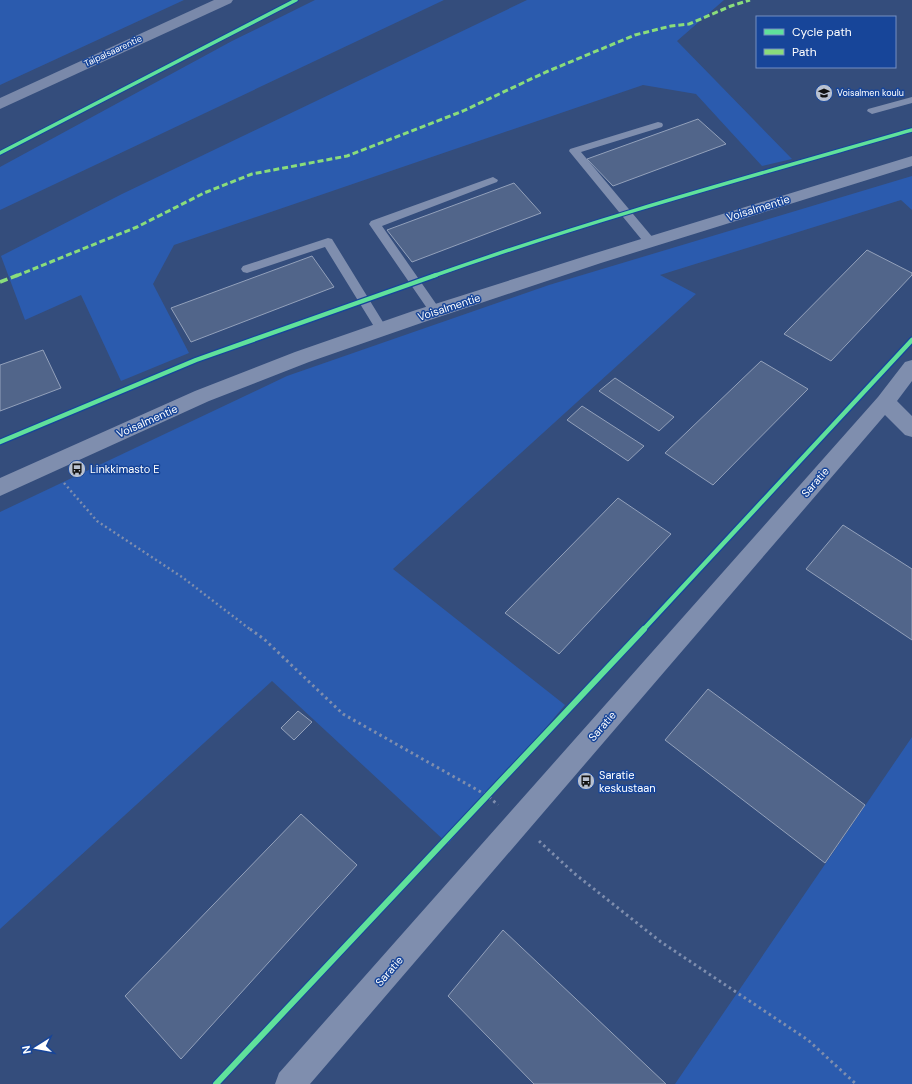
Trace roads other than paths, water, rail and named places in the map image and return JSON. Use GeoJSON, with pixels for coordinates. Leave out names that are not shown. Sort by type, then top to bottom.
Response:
{"type":"FeatureCollection","features":[{"type":"Feature","properties":{"kind":"main road","name":"Taipalsaarentie"},"geometry":{"type":"LineString","coordinates":[[0,104],[226,0]]}},
{"type":"Feature","properties":{"kind":"street","name":"Voisalmentie"},"geometry":{"type":"LineString","coordinates":[[0,487],[202,396],[302,358],[435,311],[650,242],[912,161]]}},
{"type":"Feature","properties":{"kind":"street","name":"Saratie"},"geometry":{"type":"LineString","coordinates":[[290,1084],[885,402],[912,367]]}},
{"type":"Feature","properties":{"kind":"street"},"geometry":{"type":"LineString","coordinates":[[885,402],[912,429]]}},
{"type":"Feature","properties":{"kind":"lane"},"geometry":{"type":"LineString","coordinates":[[872,111],[912,100]]}},
{"type":"Feature","properties":{"kind":"lane"},"geometry":{"type":"LineString","coordinates":[[650,242],[574,151],[658,125]]}},
{"type":"Feature","properties":{"kind":"lane"},"geometry":{"type":"LineString","coordinates":[[435,311],[375,224],[493,180]]}},
{"type":"Feature","properties":{"kind":"lane"},"geometry":{"type":"LineString","coordinates":[[247,269],[328,242],[382,330]]}},
{"type":"Feature","properties":{"kind":"place","name":"Voisalmen koulu"},"geometry":{"type":"Point","coordinates":[824,93]}},
{"type":"Feature","properties":{"kind":"place","name":"Linkkimasto E"},"geometry":{"type":"Point","coordinates":[77,469]}},
{"type":"Feature","properties":{"kind":"place","name":"Saratie keskustaan"},"geometry":{"type":"Point","coordinates":[586,781]}}]}
